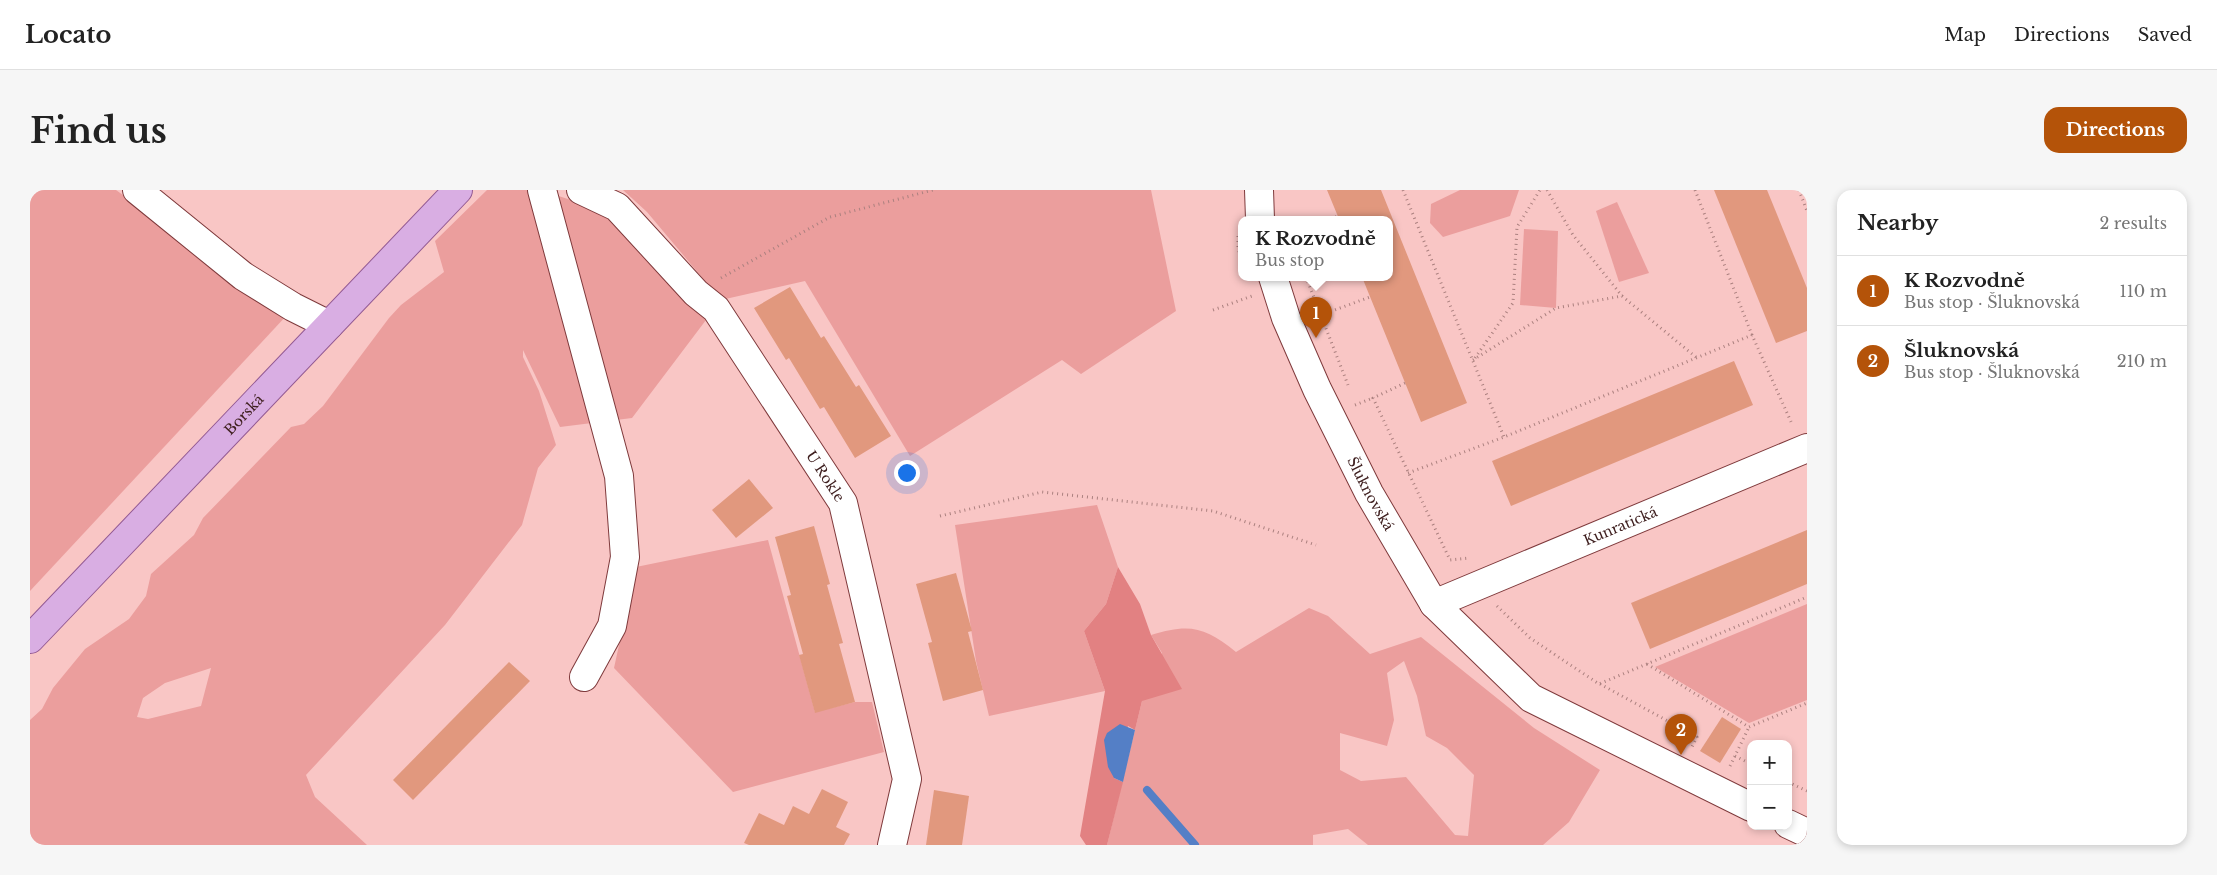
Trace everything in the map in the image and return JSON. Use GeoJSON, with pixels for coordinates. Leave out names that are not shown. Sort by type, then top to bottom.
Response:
{"type":"FeatureCollection","features":[{"type":"Feature","properties":{"kind":"main road","name":"Borská"},"geometry":{"type":"LineString","coordinates":[[30,639],[458,190]]}},
{"type":"Feature","properties":{"kind":"street"},"geometry":{"type":"LineString","coordinates":[[137,190],[243,276],[293,307],[329,325]]}},
{"type":"Feature","properties":{"kind":"street"},"geometry":{"type":"LineString","coordinates":[[542,190],[606,421],[620,485],[626,557],[612,626],[584,677]]}},
{"type":"Feature","properties":{"kind":"street","name":"U Rokle"},"geometry":{"type":"LineString","coordinates":[[581,190],[617,207],[696,293],[716,309],[843,503],[907,779],[892,845]]}},
{"type":"Feature","properties":{"kind":"street"},"geometry":{"type":"LineString","coordinates":[[1259,190],[1260,216]]}},
{"type":"Feature","properties":{"kind":"street","name":"Šluknovská"},"geometry":{"type":"LineString","coordinates":[[1264,286],[1286,318],[1321,398],[1368,493],[1434,604],[1531,698],[1747,805]]}},
{"type":"Feature","properties":{"kind":"street","name":"Kunratická"},"geometry":{"type":"LineString","coordinates":[[1434,604],[1482,569],[1807,448]]}},
{"type":"Feature","properties":{"kind":"street"},"geometry":{"type":"LineString","coordinates":[[1792,826],[1807,833]]}},
{"type":"Feature","properties":{"kind":"path"},"geometry":{"type":"LineString","coordinates":[[696,293],[830,217],[933,190]]}},
{"type":"Feature","properties":{"kind":"path"},"geometry":{"type":"LineString","coordinates":[[1403,190],[1504,437]]}},
{"type":"Feature","properties":{"kind":"path"},"geometry":{"type":"LineString","coordinates":[[1473,360],[1513,303],[1517,227],[1540,190]]}},
{"type":"Feature","properties":{"kind":"path"},"geometry":{"type":"LineString","coordinates":[[1547,190],[1573,235],[1622,296],[1697,358]]}},
{"type":"Feature","properties":{"kind":"path"},"geometry":{"type":"LineString","coordinates":[[1695,190],[1752,335],[1792,424]]}},
{"type":"Feature","properties":{"kind":"path"},"geometry":{"type":"LineString","coordinates":[[1799,190],[1807,211]]}},
{"type":"Feature","properties":{"kind":"path"},"geometry":{"type":"LineString","coordinates":[[1308,281],[1349,387]]}},
{"type":"Feature","properties":{"kind":"path"},"geometry":{"type":"LineString","coordinates":[[1213,310],[1264,286]]}},
{"type":"Feature","properties":{"kind":"path"},"geometry":{"type":"LineString","coordinates":[[1473,360],[1556,308],[1622,296]]}},
{"type":"Feature","properties":{"kind":"path"},"geometry":{"type":"LineString","coordinates":[[1321,314],[1370,297]]}},
{"type":"Feature","properties":{"kind":"path"},"geometry":{"type":"LineString","coordinates":[[1408,473],[1504,437],[1752,335]]}},
{"type":"Feature","properties":{"kind":"path"},"geometry":{"type":"LineString","coordinates":[[1352,396],[1356,405],[1405,383]]}},
{"type":"Feature","properties":{"kind":"path"},"geometry":{"type":"LineString","coordinates":[[1373,398],[1450,560],[1482,569],[1499,610],[1530,638],[1599,684],[1697,737],[1688,754]]}},
{"type":"Feature","properties":{"kind":"path"},"geometry":{"type":"LineString","coordinates":[[1783,428],[1800,421]]}},
{"type":"Feature","properties":{"kind":"path"},"geometry":{"type":"LineString","coordinates":[[940,516],[1042,492],[1213,511],[1316,545]]}},
{"type":"Feature","properties":{"kind":"path"},"geometry":{"type":"LineString","coordinates":[[1599,684],[1807,597]]}},
{"type":"Feature","properties":{"kind":"path"},"geometry":{"type":"LineString","coordinates":[[1647,664],[1749,727]]}},
{"type":"Feature","properties":{"kind":"path"},"geometry":{"type":"LineString","coordinates":[[1729,769],[1749,727],[1807,703]]}},
{"type":"Feature","properties":{"kind":"path"},"geometry":{"type":"LineString","coordinates":[[1735,756],[1747,762]]}},
{"type":"Feature","properties":{"kind":"path"},"geometry":{"type":"LineString","coordinates":[[1792,784],[1807,791]]}},
{"type":"Feature","properties":{"kind":"shaded area"},"geometry":{"type":"Polygon","coordinates":[[[30,190],[116,190],[287,315],[30,591],[30,190]]]}},
{"type":"Feature","properties":{"kind":"shaded area"},"geometry":{"type":"Polygon","coordinates":[[[487,190],[540,190],[574,201],[616,222],[669,276],[706,320],[632,418],[560,427],[523,350],[523,357],[539,391],[556,445],[538,468],[522,525],[445,625],[306,775],[315,797],[367,845],[30,845],[30,720],[42,709],[53,688],[85,649],[129,619],[146,596],[151,574],[194,535],[203,518],[291,427],[304,424],[323,406],[389,318],[401,305],[444,272],[435,241],[487,190]],[[211,668],[165,683],[143,698],[137,717],[148,719],[201,706],[211,668]]]}},
{"type":"Feature","properties":{"kind":"shaded area"},"geometry":{"type":"Polygon","coordinates":[[[623,190],[1151,190],[1176,311],[1081,374],[1062,360],[910,456],[805,281],[721,300],[647,212],[623,190]]]}},
{"type":"Feature","properties":{"kind":"shaded area"},"geometry":{"type":"Polygon","coordinates":[[[1460,190],[1519,190],[1510,216],[1443,237],[1430,223],[1431,204],[1460,190]]]}},
{"type":"Feature","properties":{"kind":"shaded area"},"geometry":{"type":"Polygon","coordinates":[[[1617,202],[1649,273],[1619,282],[1596,211],[1617,202]]]}},
{"type":"Feature","properties":{"kind":"shaded area"},"geometry":{"type":"Polygon","coordinates":[[[1524,229],[1558,231],[1556,308],[1520,305],[1524,229]]]}},
{"type":"Feature","properties":{"kind":"shaded area"},"geometry":{"type":"Polygon","coordinates":[[[1097,505],[1118,567],[1106,604],[1084,631],[1105,691],[989,716],[976,661],[955,525],[1097,505]]]}},
{"type":"Feature","properties":{"kind":"shaded area"},"geometry":{"type":"Polygon","coordinates":[[[768,540],[815,712],[855,702],[872,702],[884,752],[733,792],[614,668],[636,567],[768,540]]]}},
{"type":"Feature","properties":{"kind":"shaded area"},"geometry":{"type":"Polygon","coordinates":[[[1118,567],[1140,604],[1151,635],[1182,689],[1142,701],[1135,730],[1128,726],[1114,778],[1123,782],[1107,845],[1086,845],[1080,836],[1105,691],[1084,631],[1106,604],[1118,567]]]}},
{"type":"Feature","properties":{"kind":"shaded area"},"geometry":{"type":"Polygon","coordinates":[[[1807,604],[1807,700],[1749,723],[1655,667],[1807,604]]]}},
{"type":"Feature","properties":{"kind":"shaded area"},"geometry":{"type":"Polygon","coordinates":[[[1309,608],[1328,616],[1370,654],[1421,637],[1534,728],[1600,770],[1569,822],[1543,845],[1368,845],[1348,829],[1313,835],[1313,845],[1107,845],[1142,701],[1162,653],[1151,635],[1176,629],[1206,632],[1236,652],[1309,608]],[[1404,661],[1387,673],[1394,720],[1387,746],[1340,733],[1340,770],[1361,781],[1406,777],[1455,835],[1468,836],[1474,775],[1447,748],[1426,736],[1417,696],[1404,661]]]}},
{"type":"Feature","properties":{"kind":"water"},"geometry":{"type":"Polygon","coordinates":[[[1120,724],[1135,730],[1123,782],[1114,778],[1108,767],[1104,740],[1107,733],[1120,724]]]}},
{"type":"Feature","properties":{"kind":"building"},"geometry":{"type":"Polygon","coordinates":[[[1327,190],[1381,190],[1391,216],[1338,216],[1327,190]]]}},
{"type":"Feature","properties":{"kind":"building"},"geometry":{"type":"Polygon","coordinates":[[[1714,190],[1767,190],[1807,288],[1807,331],[1776,343],[1714,190]]]}},
{"type":"Feature","properties":{"kind":"building"},"geometry":{"type":"Polygon","coordinates":[[[1393,220],[1467,403],[1421,422],[1364,281],[1393,281],[1393,220]]]}},
{"type":"Feature","properties":{"kind":"building"},"geometry":{"type":"Polygon","coordinates":[[[790,287],[821,338],[824,336],[856,387],[859,385],[891,436],[855,458],[824,407],[820,409],[789,358],[786,360],[754,308],[790,287]]]}},
{"type":"Feature","properties":{"kind":"building"},"geometry":{"type":"Polygon","coordinates":[[[1734,361],[1753,405],[1511,506],[1492,461],[1734,361]]]}},
{"type":"Feature","properties":{"kind":"building"},"geometry":{"type":"Polygon","coordinates":[[[749,479],[773,508],[736,538],[712,510],[749,479]]]}},
{"type":"Feature","properties":{"kind":"building"},"geometry":{"type":"Polygon","coordinates":[[[814,526],[830,584],[827,585],[843,643],[839,644],[855,702],[815,713],[799,655],[803,654],[787,596],[791,595],[775,537],[814,526]]]}},
{"type":"Feature","properties":{"kind":"building"},"geometry":{"type":"Polygon","coordinates":[[[1807,530],[1807,584],[1650,649],[1631,603],[1807,530]]]}},
{"type":"Feature","properties":{"kind":"building"},"geometry":{"type":"Polygon","coordinates":[[[956,573],[972,631],[968,632],[983,690],[943,701],[928,643],[932,642],[916,584],[956,573]]]}},
{"type":"Feature","properties":{"kind":"building"},"geometry":{"type":"Polygon","coordinates":[[[509,662],[530,681],[413,800],[393,780],[509,662]]]}},
{"type":"Feature","properties":{"kind":"building"},"geometry":{"type":"Polygon","coordinates":[[[1722,717],[1741,729],[1720,763],[1700,751],[1722,717]]]}},
{"type":"Feature","properties":{"kind":"building"},"geometry":{"type":"Polygon","coordinates":[[[822,789],[848,802],[836,827],[850,834],[844,845],[749,845],[744,843],[759,813],[784,825],[793,806],[809,814],[822,789]]]}},
{"type":"Feature","properties":{"kind":"building"},"geometry":{"type":"Polygon","coordinates":[[[934,790],[969,796],[962,845],[926,845],[934,790]]]}},
{"type":"Feature","properties":{"kind":"waterway"},"geometry":{"type":"LineString","coordinates":[[1147,790],[1195,845]]}},
{"type":"Feature","properties":{"kind":"place","name":"K Rozvodně"},"geometry":{"type":"Point","coordinates":[1316,338]}},
{"type":"Feature","properties":{"kind":"place","name":"Šluknovská"},"geometry":{"type":"Point","coordinates":[1681,755]}}]}
